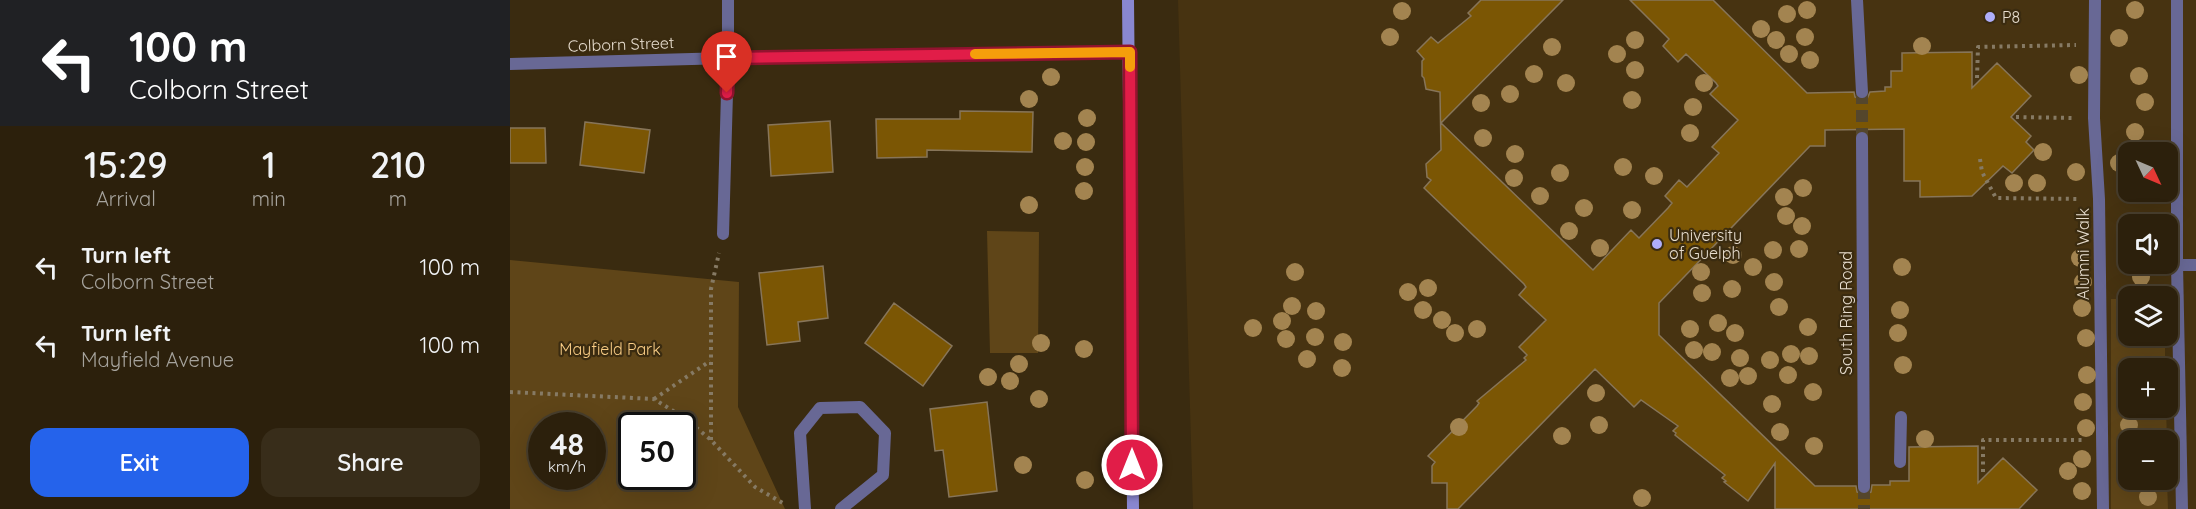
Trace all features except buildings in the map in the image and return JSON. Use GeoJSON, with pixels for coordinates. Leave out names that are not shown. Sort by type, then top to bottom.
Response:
{"type":"FeatureCollection","features":[{"type":"Feature","properties":{"kind":"main road"},"geometry":{"type":"LineString","coordinates":[[1128,0],[1133,509]]}},
{"type":"Feature","properties":{"kind":"street"},"geometry":{"type":"LineString","coordinates":[[723,234],[728,0]]}},
{"type":"Feature","properties":{"kind":"street"},"geometry":{"type":"LineString","coordinates":[[1857,0],[1862,92]]}},
{"type":"Feature","properties":{"kind":"street","name":"Alumni Walk"},"geometry":{"type":"LineString","coordinates":[[2095,0],[2094,118],[2099,199],[2103,509]]}},
{"type":"Feature","properties":{"kind":"street"},"geometry":{"type":"LineString","coordinates":[[2176,0],[2177,214]]}},
{"type":"Feature","properties":{"kind":"street","name":"Colborn Street"},"geometry":{"type":"LineString","coordinates":[[510,64],[1130,52]]}},
{"type":"Feature","properties":{"kind":"street","name":"South Ring Road"},"geometry":{"type":"LineString","coordinates":[[1862,138],[1864,488]]}},
{"type":"Feature","properties":{"kind":"street"},"geometry":{"type":"LineString","coordinates":[[2178,265],[2196,265]]}},
{"type":"Feature","properties":{"kind":"street"},"geometry":{"type":"LineString","coordinates":[[2177,274],[2182,509]]}},
{"type":"Feature","properties":{"kind":"street"},"geometry":{"type":"LineString","coordinates":[[805,509],[800,434],[820,408],[860,407],[885,433],[883,475],[841,509]]}},
{"type":"Feature","properties":{"kind":"street"},"geometry":{"type":"LineString","coordinates":[[1900,462],[1901,417]]}},
{"type":"Feature","properties":{"kind":"path"},"geometry":{"type":"LineString","coordinates":[[1977,78],[1978,47],[2095,45]]}},
{"type":"Feature","properties":{"kind":"path"},"geometry":{"type":"LineString","coordinates":[[2016,117],[2094,118]]}},
{"type":"Feature","properties":{"kind":"path"},"geometry":{"type":"LineString","coordinates":[[1980,159],[1982,172],[1996,198],[2099,199]]}},
{"type":"Feature","properties":{"kind":"path"},"geometry":{"type":"LineString","coordinates":[[711,440],[711,289],[723,234]]}},
{"type":"Feature","properties":{"kind":"path"},"geometry":{"type":"LineString","coordinates":[[654,399],[710,360]]}},
{"type":"Feature","properties":{"kind":"path"},"geometry":{"type":"LineString","coordinates":[[510,392],[654,399],[686,419],[711,440],[755,487],[793,509]]}},
{"type":"Feature","properties":{"kind":"path"},"geometry":{"type":"LineString","coordinates":[[1983,472],[1983,440],[2103,440]]}},
{"type":"Feature","properties":{"kind":"shaded area","name":"University of Guelph"},"geometry":{"type":"Polygon","coordinates":[[[1178,0],[2196,0],[2196,509],[1193,509],[1178,0]]]}},
{"type":"Feature","properties":{"kind":"green space"},"geometry":{"type":"Polygon","coordinates":[[[987,231],[1039,232],[1038,353],[990,353],[987,231]]]}},
{"type":"Feature","properties":{"kind":"green space","name":"Mayfield Park"},"geometry":{"type":"Polygon","coordinates":[[[510,260],[739,282],[738,407],[785,509],[510,509],[510,260]]]}},
{"type":"Feature","properties":{"kind":"green space"},"geometry":{"type":"Polygon","coordinates":[[[2111,299],[2118,299],[2118,346],[2165,346],[2165,358],[2118,358],[2118,418],[2166,418],[2167,430],[2118,430],[2118,490],[2167,490],[2168,509],[2111,509],[2111,299]]]}},
{"type":"Feature","properties":{"kind":"tunnel"},"geometry":{"type":"LineString","coordinates":[[1862,92],[1862,138]]}},
{"type":"Feature","properties":{"kind":"tunnel"},"geometry":{"type":"LineString","coordinates":[[1864,487],[1864,509]]}},
{"type":"Feature","properties":{"kind":"slow traffic"},"geometry":{"type":"LineString","coordinates":[[975,54],[1130,52],[1130,67]]}},
{"type":"Feature","properties":{"kind":"place","name":"P8"},"geometry":{"type":"Point","coordinates":[1990,17]}},
{"type":"Feature","properties":{"kind":"place","name":"University of Guelph"},"geometry":{"type":"Point","coordinates":[1657,244]}},
{"type":"Feature","properties":{"kind":"route"},"geometry":{"type":"LineString","coordinates":[[727,93],[728,58],[1130,52],[1132,465]]}}]}
